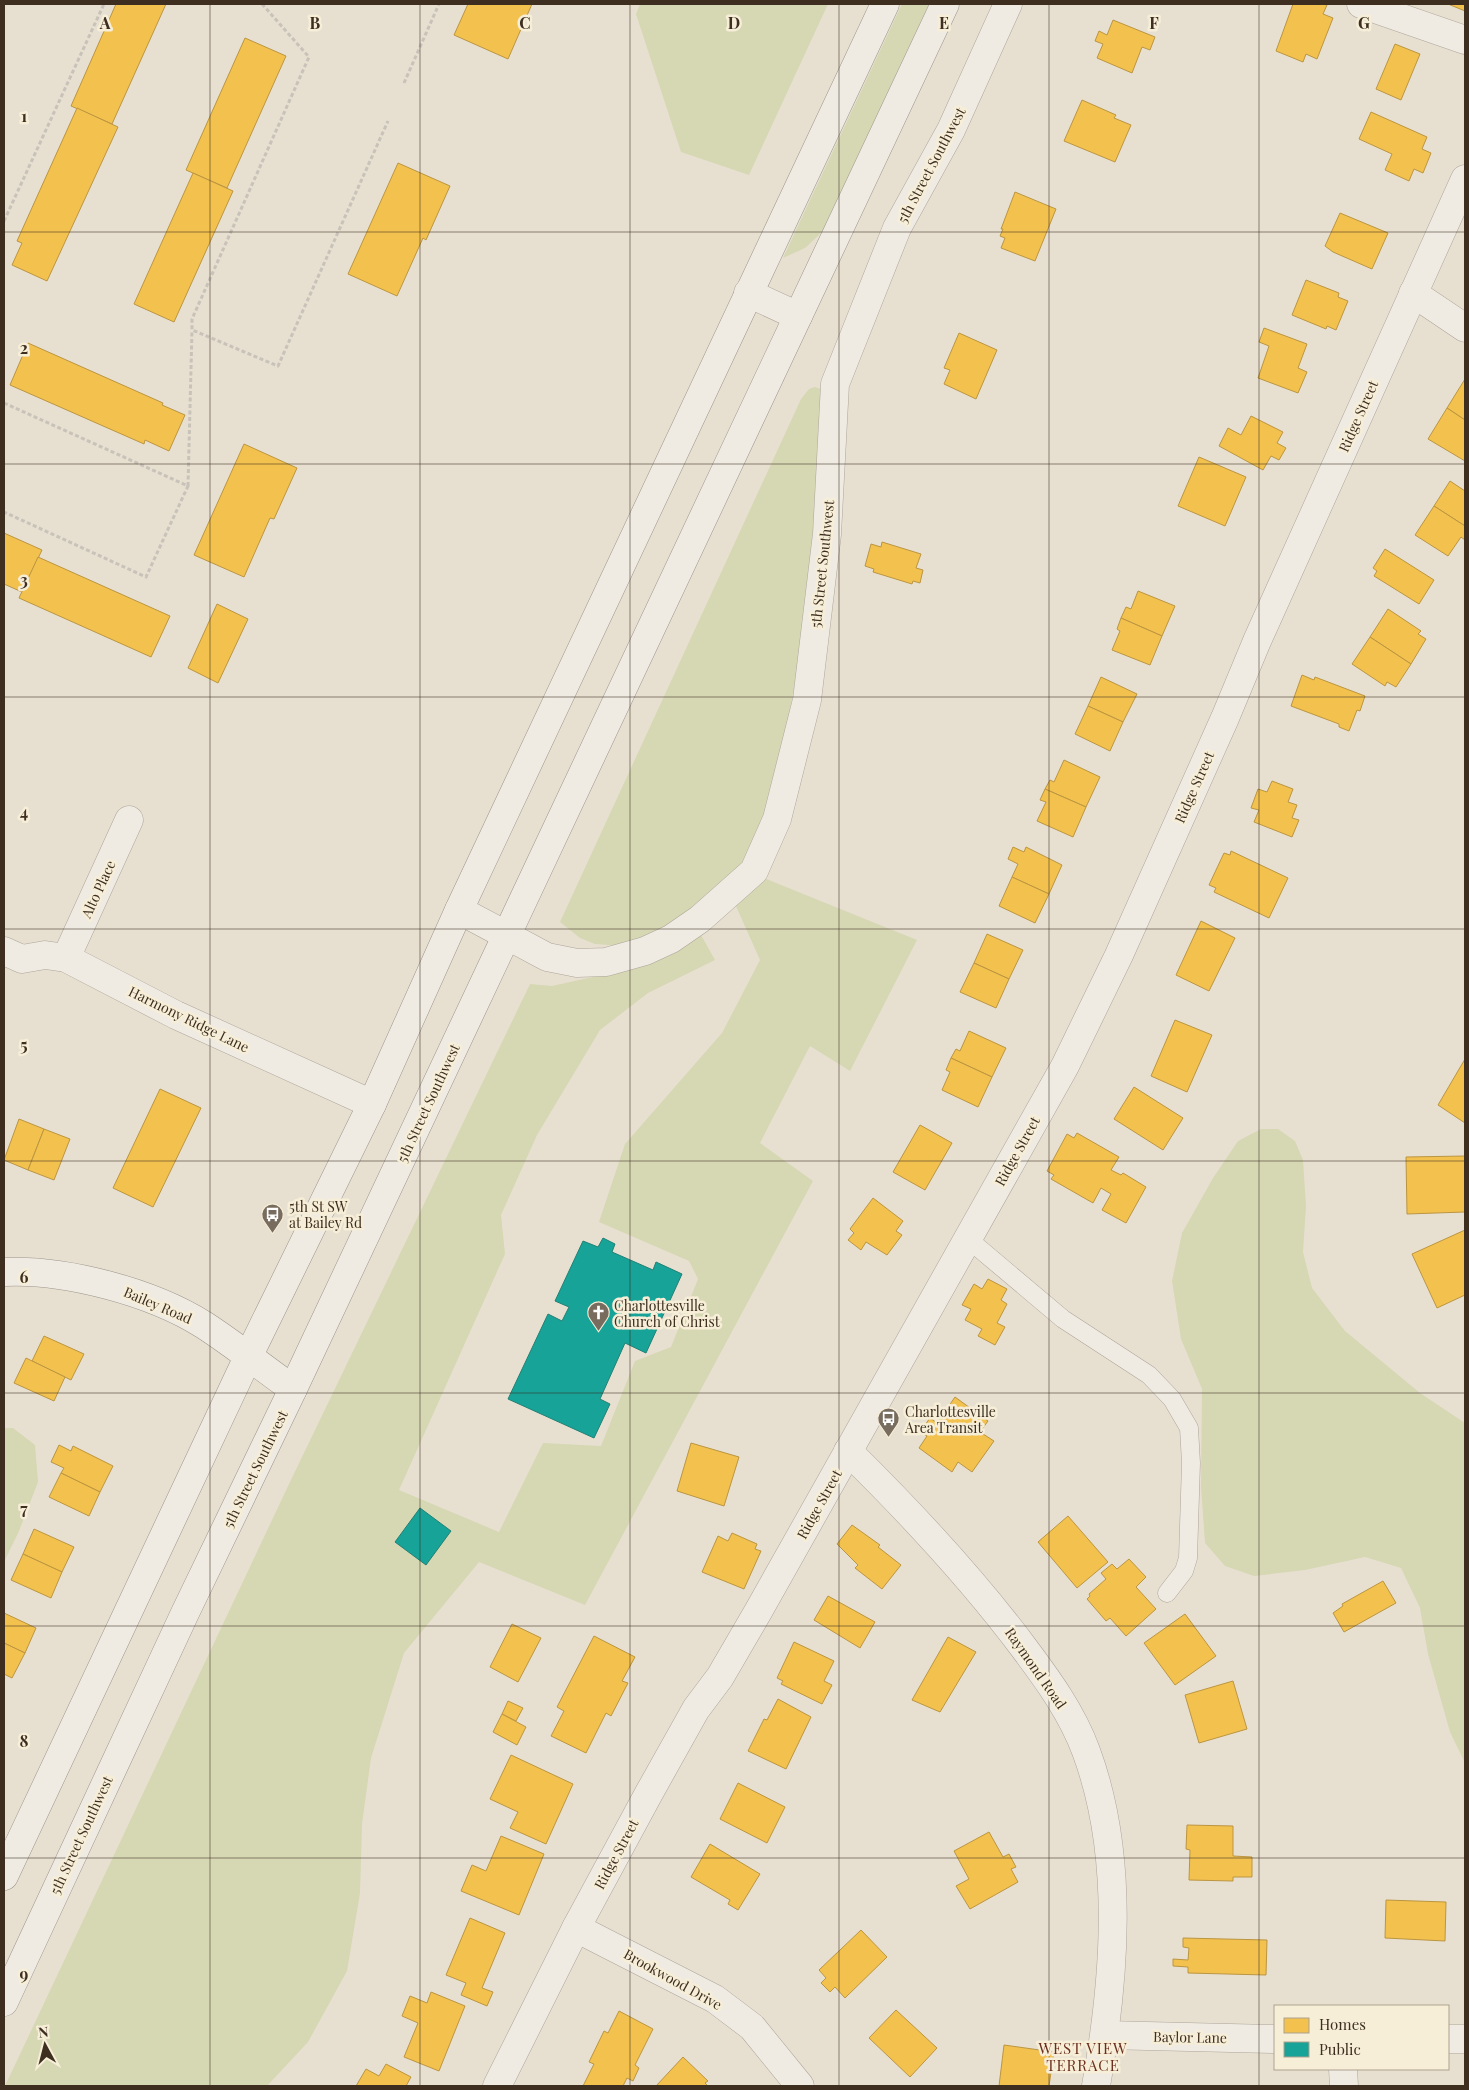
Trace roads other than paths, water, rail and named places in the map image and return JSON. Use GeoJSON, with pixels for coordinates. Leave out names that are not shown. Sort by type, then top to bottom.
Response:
{"type":"FeatureCollection","features":[{"type":"Feature","properties":{"kind":"street"},"geometry":{"type":"LineString","coordinates":[[4,1876],[248,1358],[372,1104],[459,910],[884,4]]}},
{"type":"Feature","properties":{"kind":"street","name":"5th Street Southwest"},"geometry":{"type":"LineString","coordinates":[[4,2002],[185,1613],[293,1389],[945,4]]}},
{"type":"Feature","properties":{"kind":"street","name":"5th Street Southwest"},"geometry":{"type":"LineString","coordinates":[[459,910],[547,957],[577,963],[614,960],[645,951],[671,940],[700,919],[754,871],[777,819],[807,700],[827,534],[836,384],[897,228],[951,130],[1008,4]]}},
{"type":"Feature","properties":{"kind":"street"},"geometry":{"type":"LineString","coordinates":[[1361,4],[1465,40]]}},
{"type":"Feature","properties":{"kind":"street","name":"Ridge Street"},"geometry":{"type":"LineString","coordinates":[[497,2086],[576,1928],[696,1710],[720,1677],[749,1627],[1065,1066],[1119,955],[1465,179]]}},
{"type":"Feature","properties":{"kind":"street"},"geometry":{"type":"LineString","coordinates":[[748,293],[798,316]]}},
{"type":"Feature","properties":{"kind":"street"},"geometry":{"type":"LineString","coordinates":[[1413,293],[1465,328]]}},
{"type":"Feature","properties":{"kind":"street","name":"Alto Place"},"geometry":{"type":"LineString","coordinates":[[66,958],[130,820]]}},
{"type":"Feature","properties":{"kind":"street","name":"Harmony Ridge Lane"},"geometry":{"type":"LineString","coordinates":[[4,951],[22,959],[45,955],[66,958],[176,1015],[372,1104]]}},
{"type":"Feature","properties":{"kind":"street","name":"Bailey Road"},"geometry":{"type":"LineString","coordinates":[[4,1272],[69,1276],[127,1291],[179,1312],[202,1324],[293,1389]]}},
{"type":"Feature","properties":{"kind":"street","name":"Raymond Road"},"geometry":{"type":"LineString","coordinates":[[848,1451],[921,1524],[998,1613],[1059,1696],[1086,1750],[1101,1797],[1109,1846],[1113,1946],[1105,2035],[1096,2086]]}},
{"type":"Feature","properties":{"kind":"street","name":"Brookwood Drive"},"geometry":{"type":"LineString","coordinates":[[576,1928],[714,1999],[752,2027],[800,2086]]}},
{"type":"Feature","properties":{"kind":"street","name":"Baylor Lane"},"geometry":{"type":"LineString","coordinates":[[1105,2035],[1274,2039]]}},
{"type":"Feature","properties":{"kind":"street"},"geometry":{"type":"LineString","coordinates":[[1449,2039],[1465,2039]]}},
{"type":"Feature","properties":{"kind":"street"},"geometry":{"type":"LineString","coordinates":[[1343,2070],[1344,2086]]}},
{"type":"Feature","properties":{"kind":"lane"},"geometry":{"type":"LineString","coordinates":[[968,1239],[1062,1319],[1149,1375],[1172,1399],[1189,1428],[1191,1463],[1188,1558],[1184,1571],[1167,1593]]}},
{"type":"Feature","properties":{"kind":"place","name":"5th St SW at Bailey Rd"},"geometry":{"type":"Point","coordinates":[273,1233]}},
{"type":"Feature","properties":{"kind":"place","name":"Charlottesville Church of Christ"},"geometry":{"type":"Point","coordinates":[598,1332]}},
{"type":"Feature","properties":{"kind":"place","name":"Charlottesville Area Transit"},"geometry":{"type":"Point","coordinates":[889,1438]}},
{"type":"Feature","properties":{"kind":"district","name":"WEST VIEW TERRACE"},"geometry":{"type":"Point","coordinates":[1083,2056]}}]}
